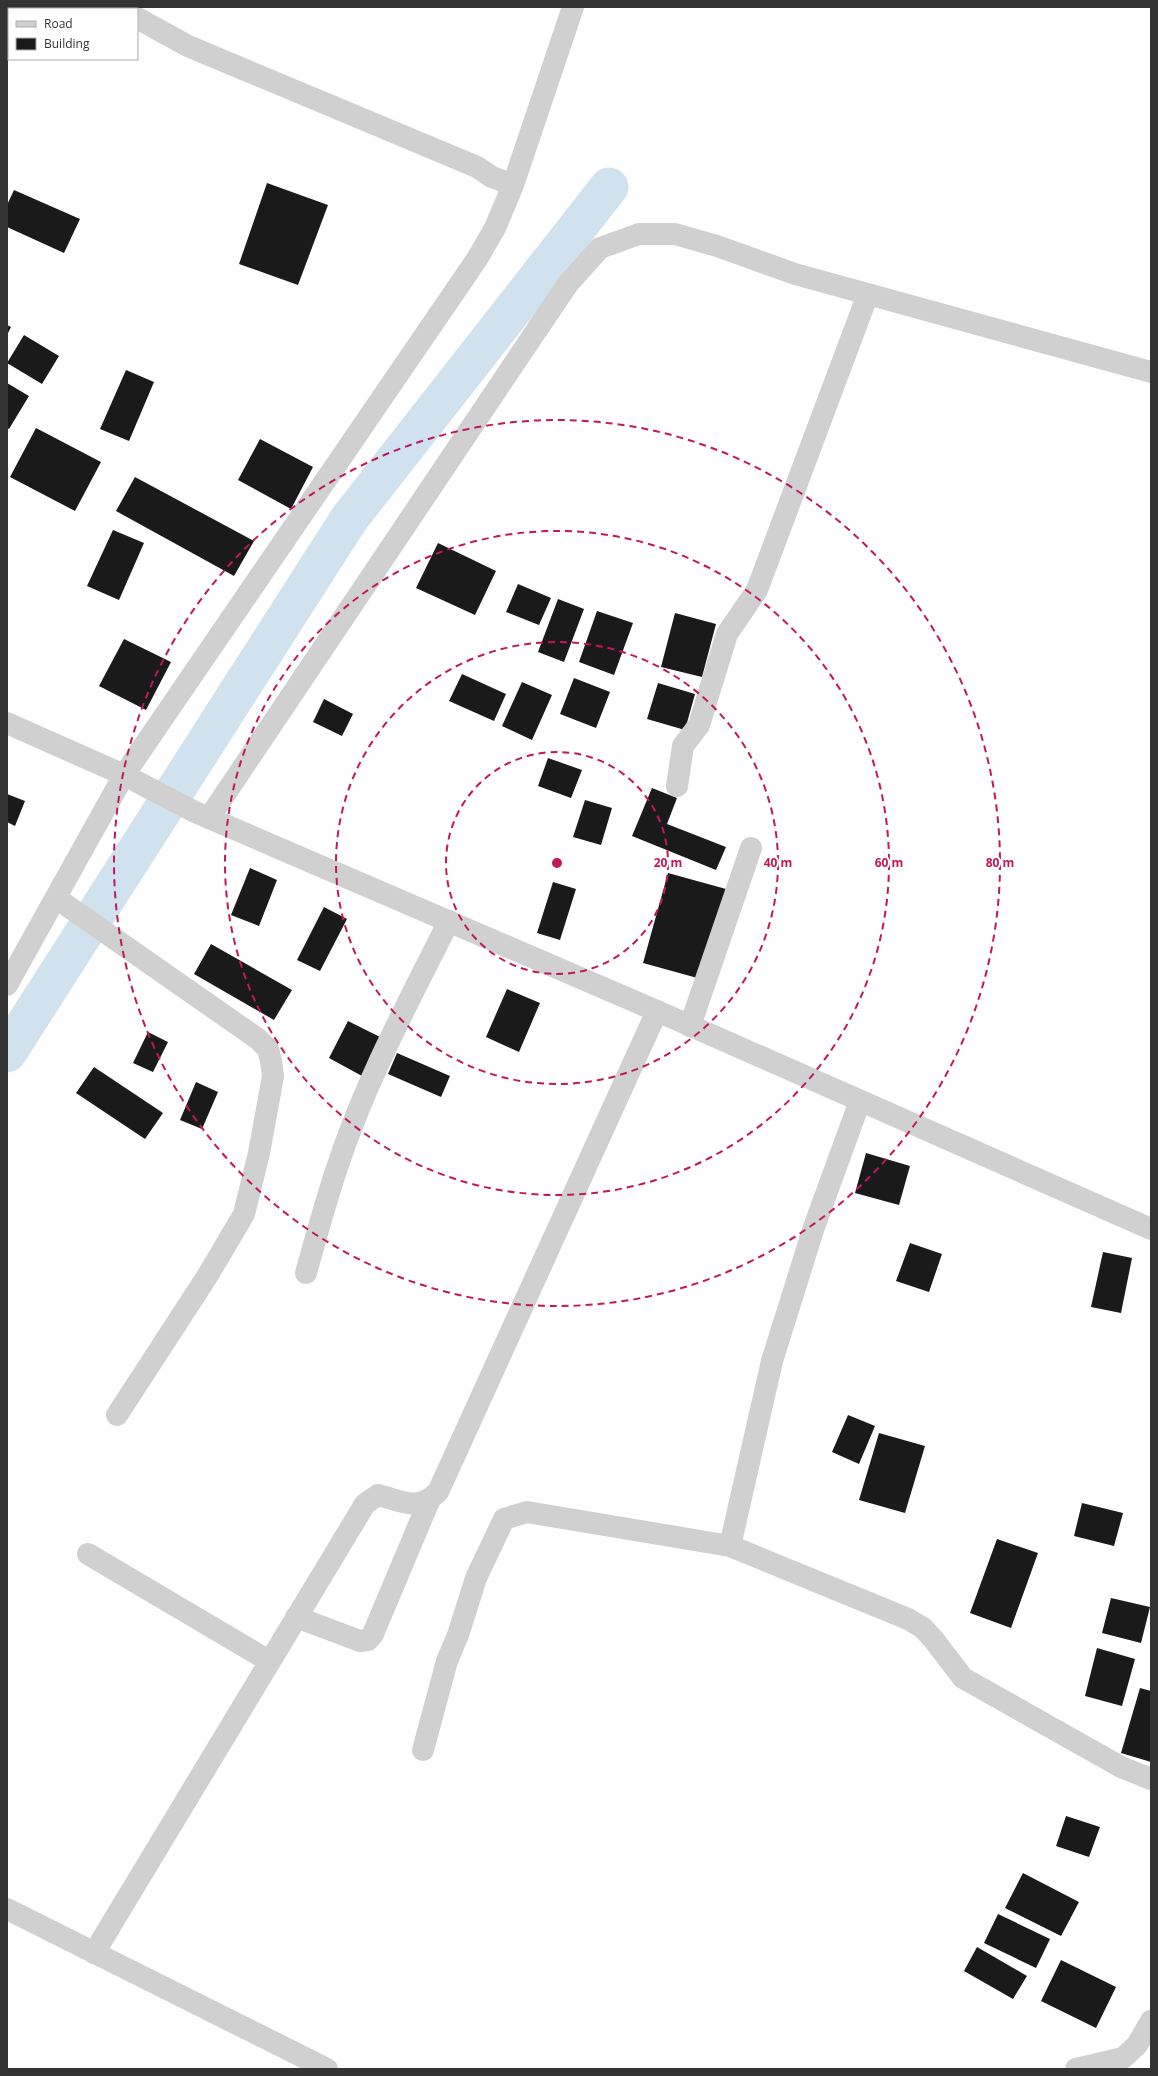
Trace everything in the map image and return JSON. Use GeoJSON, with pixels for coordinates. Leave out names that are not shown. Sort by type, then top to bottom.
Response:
{"type":"FeatureCollection","features":[{"type":"Feature","properties":{"kind":"street"},"geometry":{"type":"LineString","coordinates":[[7,985],[64,904],[124,775],[477,259],[495,228],[513,185],[573,7]]}},
{"type":"Feature","properties":{"kind":"street"},"geometry":{"type":"LineString","coordinates":[[138,19],[188,46],[470,164],[492,177],[513,185]]}},
{"type":"Feature","properties":{"kind":"street"},"geometry":{"type":"LineString","coordinates":[[202,815],[568,285],[600,248],[638,234],[675,234],[717,246],[795,274],[1151,372]]}},
{"type":"Feature","properties":{"kind":"street"},"geometry":{"type":"LineString","coordinates":[[677,786],[683,746],[699,725],[727,634],[758,590],[868,294]]}},
{"type":"Feature","properties":{"kind":"street"},"geometry":{"type":"LineString","coordinates":[[7,723],[124,775],[202,815],[657,1011],[1151,1229]]}},
{"type":"Feature","properties":{"kind":"street"},"geometry":{"type":"LineString","coordinates":[[690,1026],[751,848]]}},
{"type":"Feature","properties":{"kind":"street"},"geometry":{"type":"LineString","coordinates":[[64,904],[258,1039],[268,1049],[273,1076],[259,1153],[244,1214],[208,1275],[117,1416]]}},
{"type":"Feature","properties":{"kind":"street"},"geometry":{"type":"LineString","coordinates":[[306,1273],[338,1164],[364,1096],[394,1030],[449,921]]}},
{"type":"Feature","properties":{"kind":"street"},"geometry":{"type":"LineString","coordinates":[[94,1953],[365,1504],[378,1495],[416,1505],[428,1501],[438,1492],[657,1011]]}},
{"type":"Feature","properties":{"kind":"street"},"geometry":{"type":"LineString","coordinates":[[730,1546],[772,1361],[814,1227],[860,1100]]}},
{"type":"Feature","properties":{"kind":"street"},"geometry":{"type":"LineString","coordinates":[[296,1617],[360,1641],[368,1640],[373,1634],[428,1501]]}},
{"type":"Feature","properties":{"kind":"street"},"geometry":{"type":"LineString","coordinates":[[423,1750],[447,1661],[458,1635],[476,1578],[504,1519],[527,1512],[730,1546],[908,1619],[923,1628],[963,1678],[1122,1767],[1151,1779]]}},
{"type":"Feature","properties":{"kind":"street"},"geometry":{"type":"LineString","coordinates":[[88,1554],[269,1661]]}},
{"type":"Feature","properties":{"kind":"street"},"geometry":{"type":"LineString","coordinates":[[7,1909],[327,2069]]}},
{"type":"Feature","properties":{"kind":"street"},"geometry":{"type":"LineString","coordinates":[[1076,2069],[1123,2058],[1137,2045],[1151,2020]]}},
{"type":"Feature","properties":{"kind":"building"},"geometry":{"type":"Polygon","coordinates":[[[267,183],[328,205],[298,285],[239,264],[267,183]]]}},
{"type":"Feature","properties":{"kind":"building"},"geometry":{"type":"Polygon","coordinates":[[[14,190],[80,219],[64,253],[7,227],[7,205],[14,190]]]}},
{"type":"Feature","properties":{"kind":"building"},"geometry":{"type":"Polygon","coordinates":[[[7,325],[11,327],[7,335],[7,325]]]}},
{"type":"Feature","properties":{"kind":"building"},"geometry":{"type":"Polygon","coordinates":[[[24,335],[59,356],[42,384],[7,363],[24,335]]]}},
{"type":"Feature","properties":{"kind":"building"},"geometry":{"type":"Polygon","coordinates":[[[126,370],[154,382],[129,441],[100,429],[126,370]]]}},
{"type":"Feature","properties":{"kind":"building"},"geometry":{"type":"Polygon","coordinates":[[[7,383],[29,396],[9,429],[7,428],[7,383]]]}},
{"type":"Feature","properties":{"kind":"building"},"geometry":{"type":"Polygon","coordinates":[[[36,428],[101,462],[75,511],[10,477],[36,428]]]}},
{"type":"Feature","properties":{"kind":"building"},"geometry":{"type":"Polygon","coordinates":[[[260,439],[313,467],[291,509],[238,480],[260,439]]]}},
{"type":"Feature","properties":{"kind":"building"},"geometry":{"type":"Polygon","coordinates":[[[135,477],[254,541],[234,576],[116,511],[135,477]]]}},
{"type":"Feature","properties":{"kind":"building"},"geometry":{"type":"Polygon","coordinates":[[[113,530],[144,543],[119,600],[87,586],[113,530]]]}},
{"type":"Feature","properties":{"kind":"building"},"geometry":{"type":"Polygon","coordinates":[[[438,543],[496,571],[475,615],[416,588],[438,543]]]}},
{"type":"Feature","properties":{"kind":"building"},"geometry":{"type":"Polygon","coordinates":[[[518,584],[551,598],[539,625],[506,612],[518,584]]]}},
{"type":"Feature","properties":{"kind":"building"},"geometry":{"type":"Polygon","coordinates":[[[558,599],[584,609],[564,662],[538,652],[558,599]]]}},
{"type":"Feature","properties":{"kind":"building"},"geometry":{"type":"Polygon","coordinates":[[[597,611],[633,623],[614,675],[579,662],[597,611]]]}},
{"type":"Feature","properties":{"kind":"building"},"geometry":{"type":"Polygon","coordinates":[[[675,613],[716,624],[702,677],[661,667],[675,613]]]}},
{"type":"Feature","properties":{"kind":"building"},"geometry":{"type":"Polygon","coordinates":[[[124,639],[171,662],[146,710],[99,686],[124,639]]]}},
{"type":"Feature","properties":{"kind":"building"},"geometry":{"type":"Polygon","coordinates":[[[462,674],[506,694],[494,721],[449,701],[462,674]]]}},
{"type":"Feature","properties":{"kind":"building"},"geometry":{"type":"Polygon","coordinates":[[[574,678],[610,692],[596,728],[560,714],[574,678]]]}},
{"type":"Feature","properties":{"kind":"building"},"geometry":{"type":"Polygon","coordinates":[[[522,682],[552,695],[532,740],[502,726],[522,682]]]}},
{"type":"Feature","properties":{"kind":"building"},"geometry":{"type":"Polygon","coordinates":[[[658,683],[695,694],[685,730],[647,719],[658,683]]]}},
{"type":"Feature","properties":{"kind":"building"},"geometry":{"type":"Polygon","coordinates":[[[324,699],[353,714],[342,736],[313,722],[324,699]]]}},
{"type":"Feature","properties":{"kind":"building"},"geometry":{"type":"Polygon","coordinates":[[[548,758],[582,770],[571,798],[538,786],[548,758]]]}},
{"type":"Feature","properties":{"kind":"building"},"geometry":{"type":"Polygon","coordinates":[[[652,788],[677,798],[667,824],[726,847],[716,870],[632,836],[652,788]]]}},
{"type":"Feature","properties":{"kind":"building"},"geometry":{"type":"Polygon","coordinates":[[[7,794],[25,801],[15,826],[7,822],[7,794]]]}},
{"type":"Feature","properties":{"kind":"building"},"geometry":{"type":"Polygon","coordinates":[[[585,800],[612,808],[601,845],[573,837],[585,800]]]}},
{"type":"Feature","properties":{"kind":"building"},"geometry":{"type":"Polygon","coordinates":[[[250,868],[277,880],[259,926],[231,915],[250,868]]]}},
{"type":"Feature","properties":{"kind":"building"},"geometry":{"type":"Polygon","coordinates":[[[668,873],[726,889],[701,979],[643,963],[668,873]]]}},
{"type":"Feature","properties":{"kind":"building"},"geometry":{"type":"Polygon","coordinates":[[[553,882],[576,889],[560,940],[537,933],[553,882]]]}},
{"type":"Feature","properties":{"kind":"building"},"geometry":{"type":"Polygon","coordinates":[[[324,907],[347,919],[320,971],[297,960],[324,907]]]}},
{"type":"Feature","properties":{"kind":"building"},"geometry":{"type":"Polygon","coordinates":[[[211,944],[292,990],[274,1020],[194,974],[211,944]]]}},
{"type":"Feature","properties":{"kind":"building"},"geometry":{"type":"Polygon","coordinates":[[[507,989],[540,1003],[519,1052],[486,1037],[507,989]]]}},
{"type":"Feature","properties":{"kind":"building"},"geometry":{"type":"Polygon","coordinates":[[[348,1021],[382,1038],[362,1076],[329,1058],[348,1021]]]}},
{"type":"Feature","properties":{"kind":"building"},"geometry":{"type":"Polygon","coordinates":[[[148,1032],[168,1042],[153,1072],[133,1063],[148,1032]]]}},
{"type":"Feature","properties":{"kind":"building"},"geometry":{"type":"Polygon","coordinates":[[[397,1053],[450,1076],[441,1097],[388,1074],[397,1053]]]}},
{"type":"Feature","properties":{"kind":"building"},"geometry":{"type":"Polygon","coordinates":[[[94,1067],[163,1113],[145,1139],[76,1093],[94,1067]]]}},
{"type":"Feature","properties":{"kind":"building"},"geometry":{"type":"Polygon","coordinates":[[[196,1082],[218,1092],[202,1129],[180,1120],[196,1082]]]}},
{"type":"Feature","properties":{"kind":"building"},"geometry":{"type":"Polygon","coordinates":[[[866,1153],[910,1166],[899,1205],[855,1193],[866,1153]]]}},
{"type":"Feature","properties":{"kind":"building"},"geometry":{"type":"Polygon","coordinates":[[[910,1243],[942,1254],[929,1292],[896,1281],[910,1243]]]}},
{"type":"Feature","properties":{"kind":"building"},"geometry":{"type":"Polygon","coordinates":[[[1103,1252],[1132,1258],[1121,1313],[1091,1307],[1103,1252]]]}},
{"type":"Feature","properties":{"kind":"building"},"geometry":{"type":"Polygon","coordinates":[[[848,1415],[875,1426],[859,1464],[832,1452],[848,1415]]]}},
{"type":"Feature","properties":{"kind":"building"},"geometry":{"type":"Polygon","coordinates":[[[879,1433],[925,1446],[905,1513],[859,1500],[879,1433]]]}},
{"type":"Feature","properties":{"kind":"building"},"geometry":{"type":"Polygon","coordinates":[[[1082,1503],[1123,1513],[1114,1546],[1074,1536],[1082,1503]]]}},
{"type":"Feature","properties":{"kind":"building"},"geometry":{"type":"Polygon","coordinates":[[[997,1539],[1038,1553],[1011,1628],[970,1613],[997,1539]]]}},
{"type":"Feature","properties":{"kind":"building"},"geometry":{"type":"Polygon","coordinates":[[[1111,1598],[1150,1607],[1141,1643],[1102,1633],[1111,1598]]]}},
{"type":"Feature","properties":{"kind":"building"},"geometry":{"type":"Polygon","coordinates":[[[1097,1648],[1135,1659],[1122,1706],[1085,1696],[1097,1648]]]}},
{"type":"Feature","properties":{"kind":"building"},"geometry":{"type":"Polygon","coordinates":[[[1140,1688],[1151,1691],[1151,1762],[1121,1753],[1140,1688]]]}},
{"type":"Feature","properties":{"kind":"building"},"geometry":{"type":"Polygon","coordinates":[[[1066,1816],[1100,1827],[1089,1857],[1056,1846],[1066,1816]]]}},
{"type":"Feature","properties":{"kind":"building"},"geometry":{"type":"Polygon","coordinates":[[[1023,1873],[1079,1902],[1061,1936],[1005,1908],[1023,1873]]]}},
{"type":"Feature","properties":{"kind":"building"},"geometry":{"type":"Polygon","coordinates":[[[998,1914],[1050,1939],[1036,1968],[984,1943],[998,1914]]]}},
{"type":"Feature","properties":{"kind":"building"},"geometry":{"type":"Polygon","coordinates":[[[977,1947],[1027,1976],[1013,1999],[964,1971],[977,1947]]]}},
{"type":"Feature","properties":{"kind":"building"},"geometry":{"type":"Polygon","coordinates":[[[1061,1960],[1116,1987],[1096,2028],[1041,2001],[1061,1960]]]}},
{"type":"Feature","properties":{"kind":"waterway"},"geometry":{"type":"LineString","coordinates":[[7,1053],[349,519],[609,187]]}}]}
